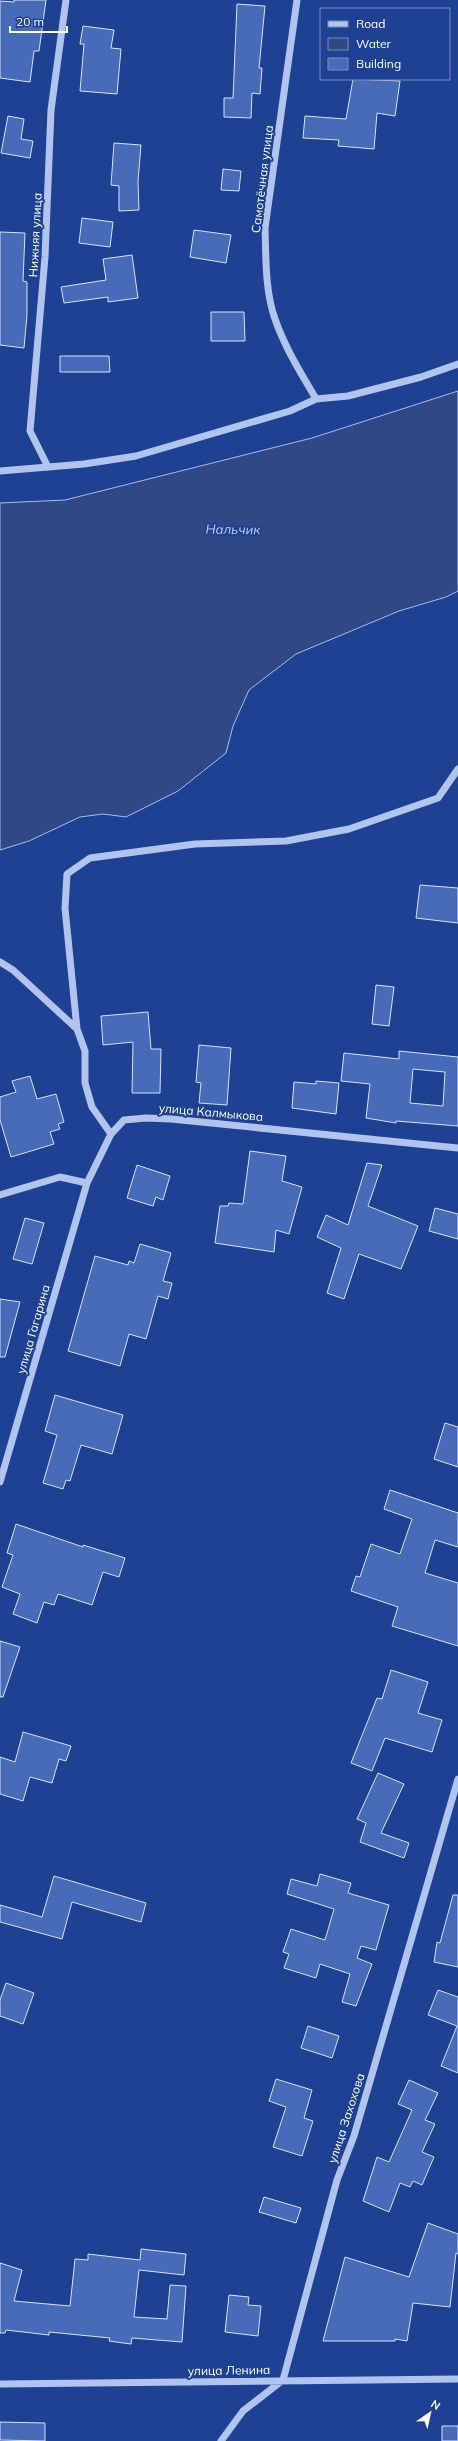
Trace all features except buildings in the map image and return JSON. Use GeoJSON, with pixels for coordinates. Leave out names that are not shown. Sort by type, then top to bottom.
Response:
{"type":"FeatureCollection","features":[{"type":"Feature","properties":{"kind":"street","name":"Нижняя улица"},"geometry":{"type":"LineString","coordinates":[[48,467],[30,431],[46,257],[51,110],[66,0]]}},
{"type":"Feature","properties":{"kind":"street","name":"Самотёчная улица"},"geometry":{"type":"LineString","coordinates":[[297,0],[265,228],[266,257],[268,289],[275,319],[293,359],[316,399]]}},
{"type":"Feature","properties":{"kind":"street"},"geometry":{"type":"LineString","coordinates":[[0,471],[84,464],[136,456],[290,411],[316,399],[348,396],[421,377],[458,364]]}},
{"type":"Feature","properties":{"kind":"street"},"geometry":{"type":"LineString","coordinates":[[111,1134],[92,1106],[85,1083],[85,1051],[77,1029],[65,908],[67,874],[90,858],[195,844],[286,841],[349,829],[438,798],[458,769]]}},
{"type":"Feature","properties":{"kind":"street"},"geometry":{"type":"LineString","coordinates":[[0,962],[13,970],[77,1029]]}},
{"type":"Feature","properties":{"kind":"street","name":"улица Калмыкова"},"geometry":{"type":"LineString","coordinates":[[87,1183],[111,1134],[124,1120],[146,1118],[458,1148]]}},
{"type":"Feature","properties":{"kind":"street"},"geometry":{"type":"LineString","coordinates":[[0,1195],[60,1178],[87,1183]]}},
{"type":"Feature","properties":{"kind":"street","name":"улица Гагарина"},"geometry":{"type":"LineString","coordinates":[[0,1482],[87,1183]]}},
{"type":"Feature","properties":{"kind":"street","name":"улица Захохова"},"geometry":{"type":"LineString","coordinates":[[283,2380],[337,2180],[354,2136],[458,1779]]}},
{"type":"Feature","properties":{"kind":"street"},"geometry":{"type":"LineString","coordinates":[[220,2441],[243,2410],[283,2380]]}},
{"type":"Feature","properties":{"kind":"street","name":"улица Ленина"},"geometry":{"type":"LineString","coordinates":[[0,2384],[283,2380],[458,2380]]}},
{"type":"Feature","properties":{"kind":"water","name":"Нальчик"},"geometry":{"type":"Polygon","coordinates":[[[458,391],[458,591],[446,597],[399,611],[296,654],[249,690],[233,726],[226,753],[178,791],[126,817],[103,814],[80,817],[29,841],[0,850],[0,503],[65,500],[312,438],[458,391]]]}}]}
